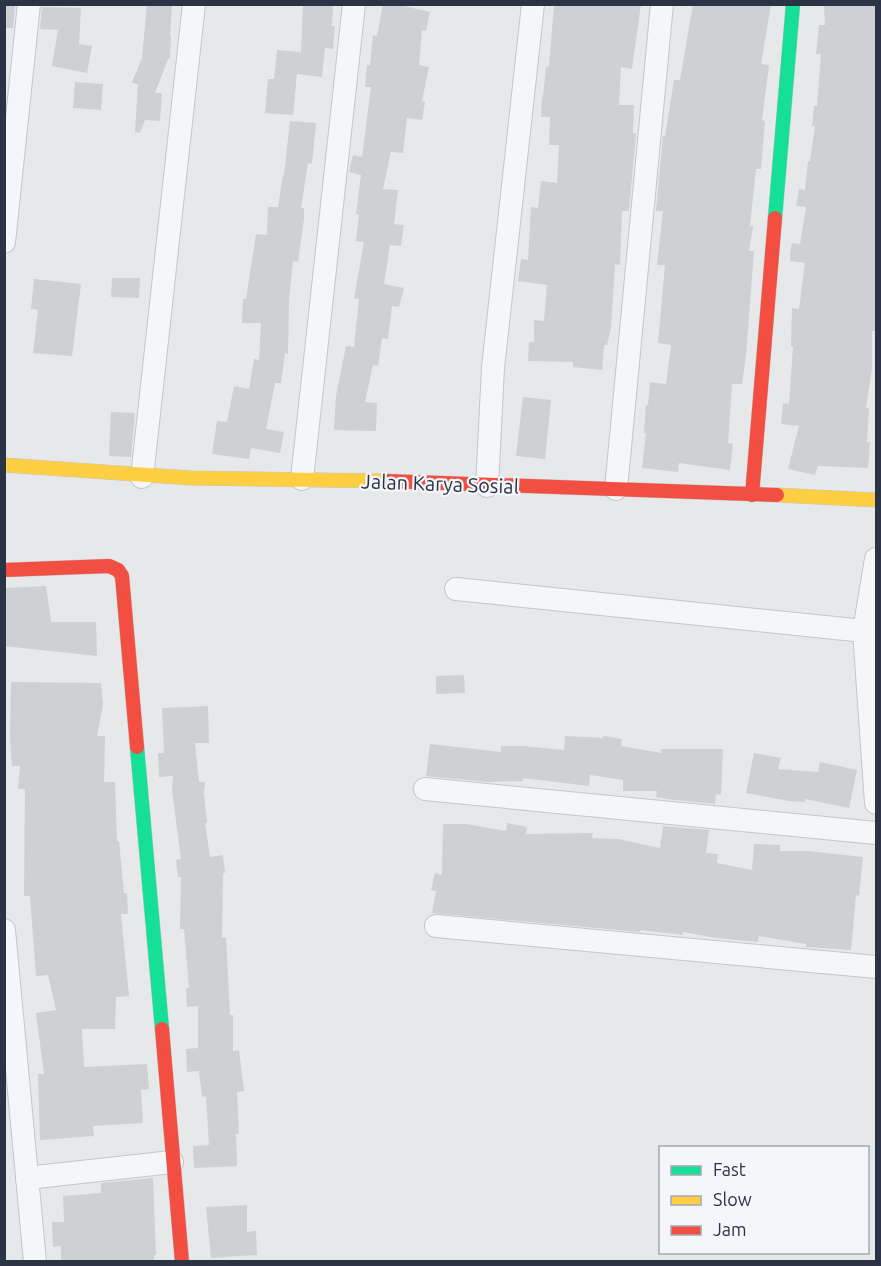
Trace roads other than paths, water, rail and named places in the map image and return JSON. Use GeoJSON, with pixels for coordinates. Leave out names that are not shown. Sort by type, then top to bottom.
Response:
{"type":"FeatureCollection","features":[{"type":"Feature","properties":{"kind":"street"},"geometry":{"type":"LineString","coordinates":[[4,242],[29,4]]}},
{"type":"Feature","properties":{"kind":"street"},"geometry":{"type":"LineString","coordinates":[[142,477],[194,4]]}},
{"type":"Feature","properties":{"kind":"street"},"geometry":{"type":"LineString","coordinates":[[302,479],[354,4]]}},
{"type":"Feature","properties":{"kind":"street"},"geometry":{"type":"LineString","coordinates":[[487,486],[493,368],[533,4]]}},
{"type":"Feature","properties":{"kind":"street"},"geometry":{"type":"LineString","coordinates":[[616,489],[662,4]]}},
{"type":"Feature","properties":{"kind":"street"},"geometry":{"type":"LineString","coordinates":[[752,495],[794,4]]}},
{"type":"Feature","properties":{"kind":"street","name":"Jalan Karya Sosial"},"geometry":{"type":"LineString","coordinates":[[4,465],[142,477],[302,479],[876,500]]}},
{"type":"Feature","properties":{"kind":"street"},"geometry":{"type":"LineString","coordinates":[[876,559],[864,631],[876,803]]}},
{"type":"Feature","properties":{"kind":"street"},"geometry":{"type":"LineString","coordinates":[[4,570],[109,567],[118,570],[122,576],[182,1262]]}},
{"type":"Feature","properties":{"kind":"street"},"geometry":{"type":"LineString","coordinates":[[456,589],[864,631]]}},
{"type":"Feature","properties":{"kind":"street"},"geometry":{"type":"LineString","coordinates":[[425,789],[876,833]]}},
{"type":"Feature","properties":{"kind":"street"},"geometry":{"type":"LineString","coordinates":[[436,926],[876,968]]}},
{"type":"Feature","properties":{"kind":"street"},"geometry":{"type":"LineString","coordinates":[[4,930],[35,1262]]}},
{"type":"Feature","properties":{"kind":"street"},"geometry":{"type":"LineString","coordinates":[[27,1178],[172,1162]]}}]}
